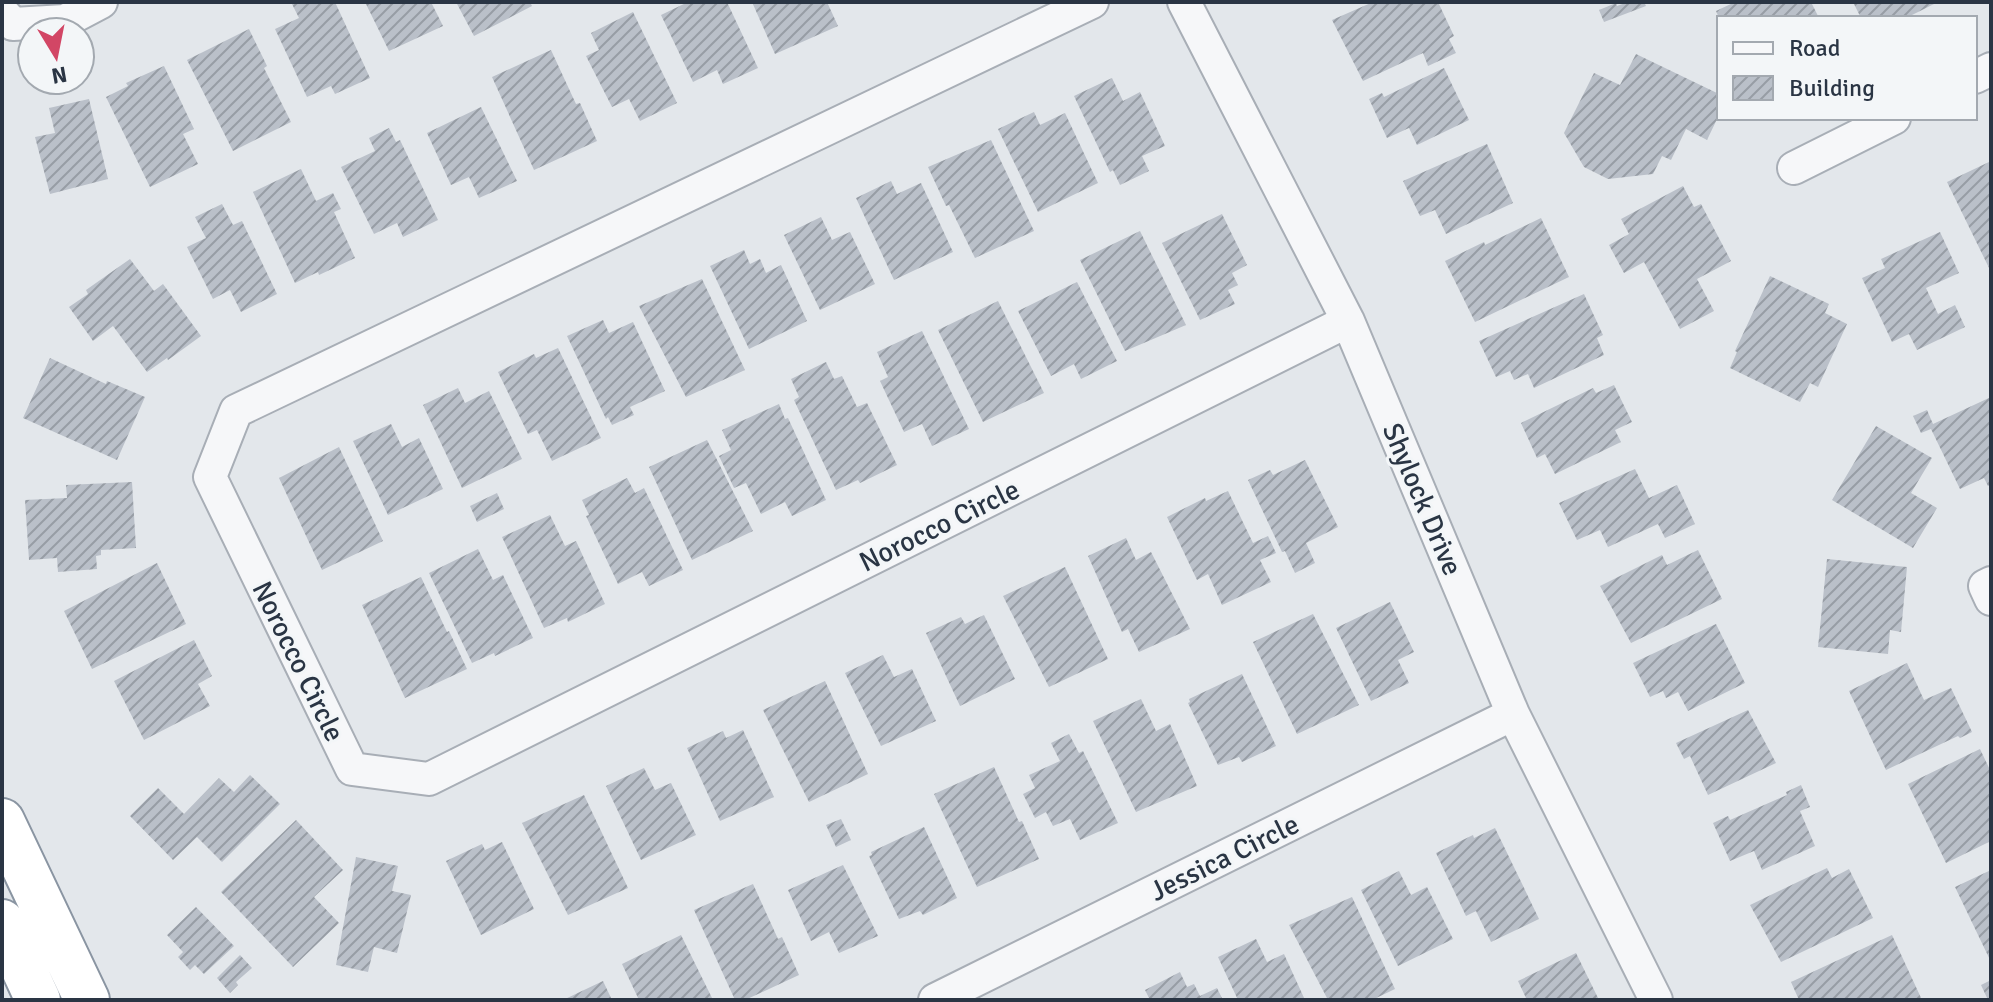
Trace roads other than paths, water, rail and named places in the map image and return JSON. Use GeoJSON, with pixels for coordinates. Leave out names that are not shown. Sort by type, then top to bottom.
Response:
{"type":"FeatureCollection","features":[{"type":"Feature","properties":{"kind":"highway"},"geometry":{"type":"LineString","coordinates":[[2,821],[87,1000]]}},
{"type":"Feature","properties":{"kind":"highway"},"geometry":{"type":"LineString","coordinates":[[2,922],[38,1000]]}},
{"type":"Feature","properties":{"kind":"street"},"geometry":{"type":"LineString","coordinates":[[2,12],[13,24],[65,21],[101,2]]}},
{"type":"Feature","properties":{"kind":"street","name":"Norocco Circle"},"geometry":{"type":"LineString","coordinates":[[1092,2],[236,411],[210,477],[352,769],[429,779],[1348,321]]}},
{"type":"Feature","properties":{"kind":"street","name":"Shylock Drive"},"geometry":{"type":"LineString","coordinates":[[1184,2],[1348,321],[1513,714],[1656,1000]]}},
{"type":"Feature","properties":{"kind":"street"},"geometry":{"type":"LineString","coordinates":[[1794,168],[1890,120]]}},
{"type":"Feature","properties":{"kind":"street"},"geometry":{"type":"LineString","coordinates":[[1991,583],[1985,586],[1991,599]]}},
{"type":"Feature","properties":{"kind":"street","name":"Jessica Circle"},"geometry":{"type":"LineString","coordinates":[[935,1000],[1513,714]]}}]}
